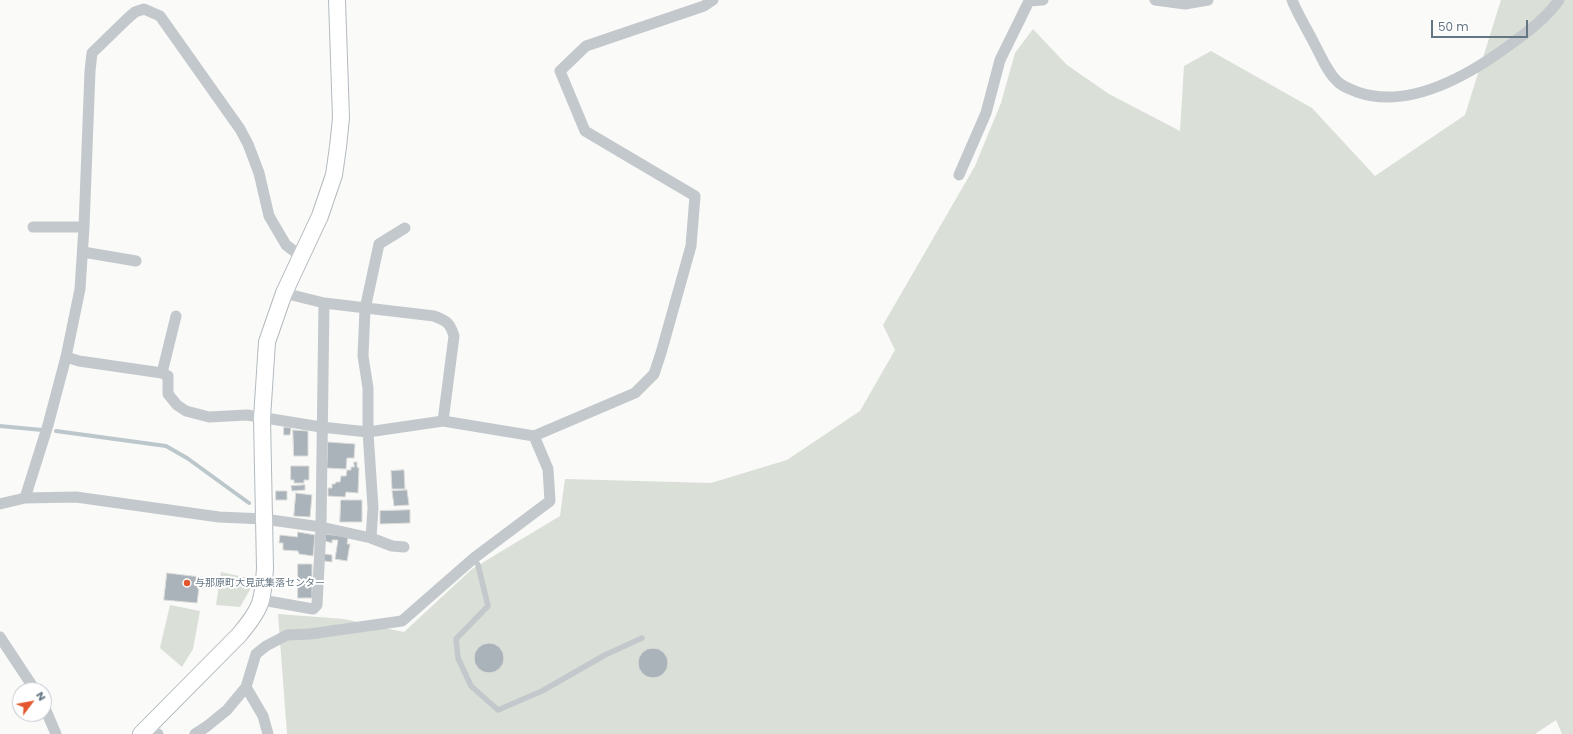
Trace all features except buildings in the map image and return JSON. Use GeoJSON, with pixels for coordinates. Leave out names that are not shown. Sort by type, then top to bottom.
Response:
{"type":"FeatureCollection","features":[{"type":"Feature","properties":{"kind":"street"},"geometry":{"type":"LineString","coordinates":[[149,732],[239,636],[253,619],[262,600],[265,568],[262,418],[267,342],[284,293],[320,216],[334,175],[340,118],[338,0]]}},
{"type":"Feature","properties":{"kind":"street"},"geometry":{"type":"LineString","coordinates":[[66,357],[79,361],[162,373],[168,376],[168,394],[177,405],[186,411],[209,417],[247,415],[321,427],[368,432],[443,421],[534,436],[635,393],[654,374],[661,353],[691,246],[695,196],[585,131],[560,71],[586,46],[704,6],[713,0]]}},
{"type":"Feature","properties":{"kind":"street"},"geometry":{"type":"LineString","coordinates":[[959,175],[986,113],[1000,60],[1029,1],[1043,0]]}},
{"type":"Feature","properties":{"kind":"street"},"geometry":{"type":"LineString","coordinates":[[1155,0],[1186,4],[1208,0]]}},
{"type":"Feature","properties":{"kind":"street"},"geometry":{"type":"LineString","coordinates":[[1292,0],[1328,69],[1338,82],[1349,89],[1365,95],[1382,97],[1420,93],[1439,87],[1457,78],[1505,49],[1540,22],[1559,0]]}},
{"type":"Feature","properties":{"kind":"street"},"geometry":{"type":"LineString","coordinates":[[25,498],[48,425],[66,357],[80,288],[92,53],[111,33],[135,12],[144,9],[160,16],[234,119],[248,144],[259,173],[269,216],[286,245],[294,252],[302,254]]}},
{"type":"Feature","properties":{"kind":"street"},"geometry":{"type":"LineString","coordinates":[[33,227],[84,227]]}},
{"type":"Feature","properties":{"kind":"street"},"geometry":{"type":"LineString","coordinates":[[371,538],[373,508],[368,432],[368,388],[363,356],[366,309],[379,244],[405,228]]}},
{"type":"Feature","properties":{"kind":"street"},"geometry":{"type":"LineString","coordinates":[[83,252],[136,261]]}},
{"type":"Feature","properties":{"kind":"street"},"geometry":{"type":"LineString","coordinates":[[284,293],[324,303],[434,316],[444,320],[451,326],[454,336],[443,421]]}},
{"type":"Feature","properties":{"kind":"street"},"geometry":{"type":"LineString","coordinates":[[262,600],[313,609],[317,605],[321,527],[321,427],[324,303]]}},
{"type":"Feature","properties":{"kind":"street"},"geometry":{"type":"LineString","coordinates":[[162,373],[176,316]]}},
{"type":"Feature","properties":{"kind":"street"},"geometry":{"type":"LineString","coordinates":[[195,734],[227,710],[246,687],[256,654],[266,646],[287,635],[310,634],[402,621],[474,558],[550,501],[548,469],[534,436]]}},
{"type":"Feature","properties":{"kind":"street"},"geometry":{"type":"LineString","coordinates":[[0,504],[25,498],[76,497],[219,517],[264,519],[321,527],[371,538],[392,546],[404,547]]}},
{"type":"Feature","properties":{"kind":"street"},"geometry":{"type":"LineString","coordinates":[[0,637],[30,682]]}},
{"type":"Feature","properties":{"kind":"street"},"geometry":{"type":"LineString","coordinates":[[246,687],[263,716],[268,734]]}},
{"type":"Feature","properties":{"kind":"street"},"geometry":{"type":"LineString","coordinates":[[51,722],[56,734]]}},
{"type":"Feature","properties":{"kind":"lane"},"geometry":{"type":"LineString","coordinates":[[474,558],[478,565],[488,606],[456,639],[458,658],[471,686],[498,710],[542,691],[605,655],[642,638]]}},
{"type":"Feature","properties":{"kind":"shaded area"},"geometry":{"type":"Polygon","coordinates":[[[1501,0],[1573,0],[1573,734],[1562,734],[1556,720],[1535,734],[287,734],[278,614],[344,619],[404,632],[472,569],[560,516],[565,479],[711,483],[787,460],[860,411],[895,350],[883,325],[975,166],[1001,103],[1015,53],[1033,29],[1067,65],[1109,94],[1180,131],[1184,66],[1211,51],[1312,108],[1375,176],[1465,115],[1501,0]]]}},
{"type":"Feature","properties":{"kind":"shaded area"},"geometry":{"type":"Polygon","coordinates":[[[221,572],[253,579],[250,590],[240,607],[216,605],[221,572]]]}},
{"type":"Feature","properties":{"kind":"shaded area"},"geometry":{"type":"Polygon","coordinates":[[[170,605],[200,611],[193,649],[182,667],[160,648],[170,605]]]}},
{"type":"Feature","properties":{"kind":"waterway"},"geometry":{"type":"LineString","coordinates":[[0,426],[42,430]]}},
{"type":"Feature","properties":{"kind":"waterway"},"geometry":{"type":"LineString","coordinates":[[56,431],[166,446],[187,458],[249,503]]}},
{"type":"Feature","properties":{"kind":"place","name":"与那原町大見武集落センター"},"geometry":{"type":"Point","coordinates":[187,583]}}]}
